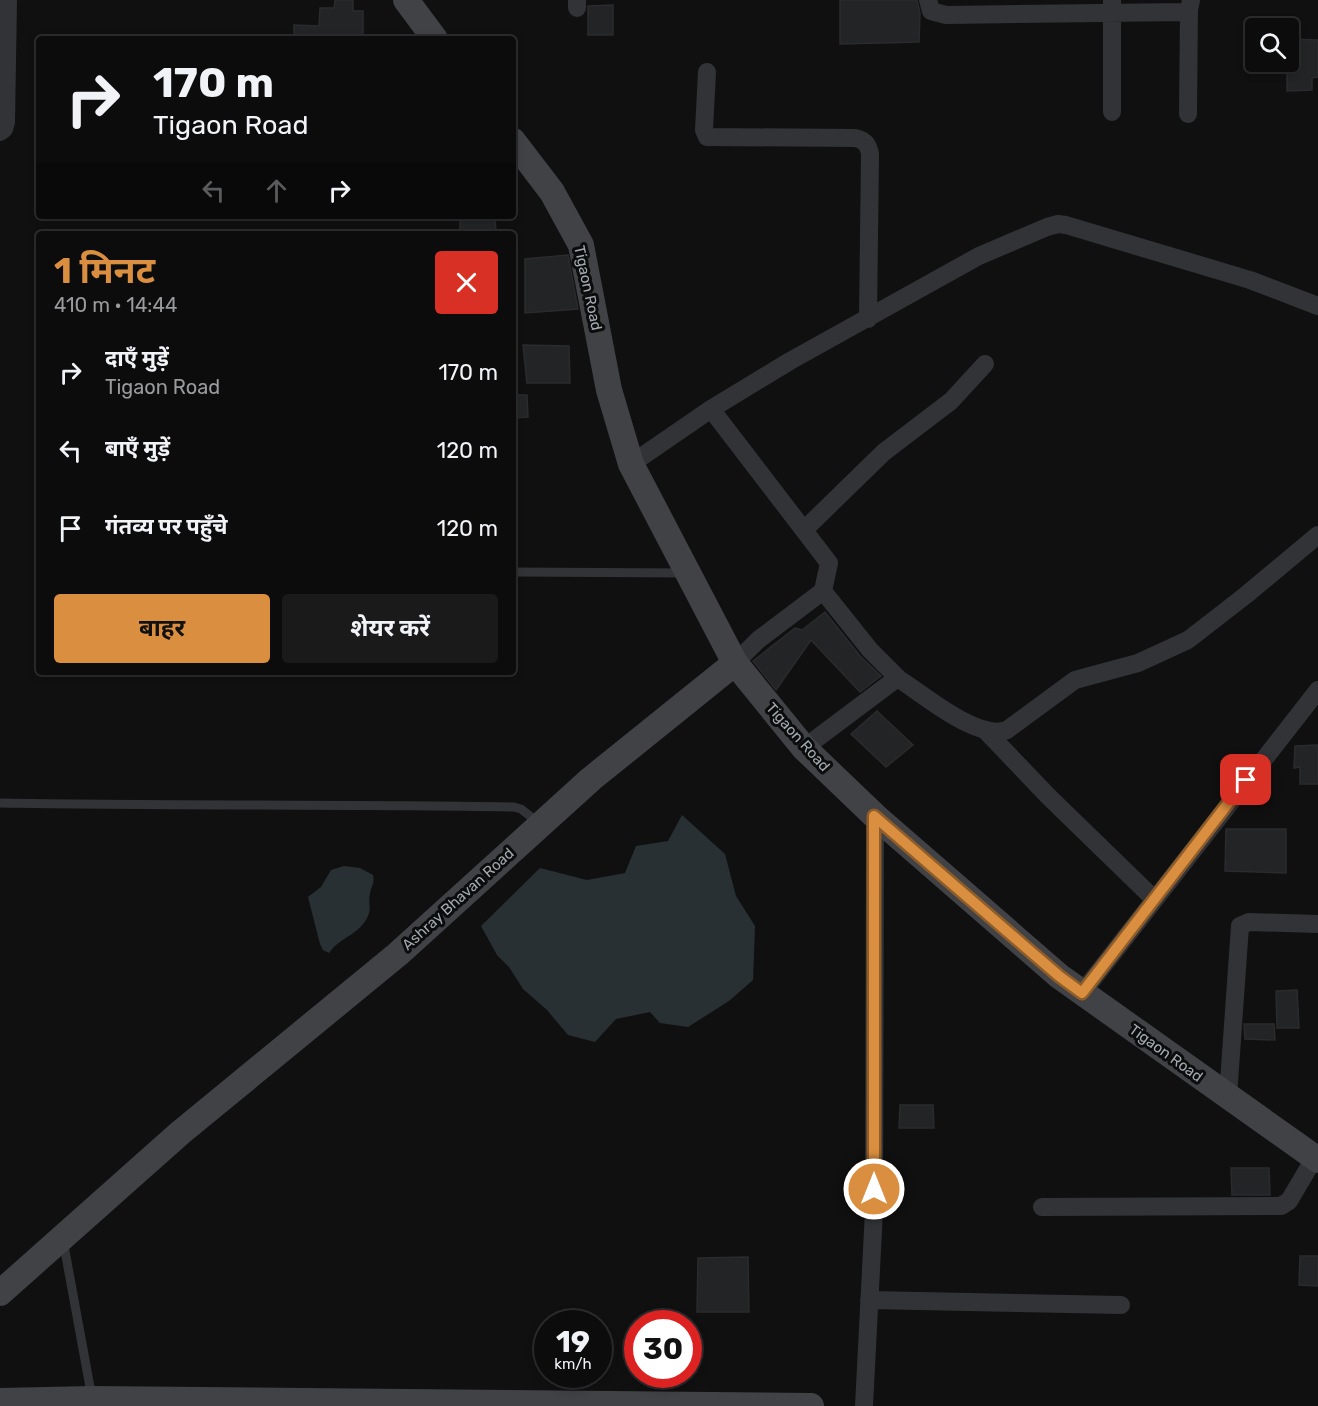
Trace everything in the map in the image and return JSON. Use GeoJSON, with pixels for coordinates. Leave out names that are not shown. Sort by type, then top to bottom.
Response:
{"type":"FeatureCollection","features":[{"type":"Feature","properties":{"kind":"street"},"geometry":{"type":"LineString","coordinates":[[0,132],[6,122],[4,52],[8,0]]}},
{"type":"Feature","properties":{"kind":"street"},"geometry":{"type":"LineString","coordinates":[[406,0],[433,36]]}},
{"type":"Feature","properties":{"kind":"street"},"geometry":{"type":"LineString","coordinates":[[928,0],[931,11],[936,14],[1016,7],[1112,6],[1185,12],[1190,5]]}},
{"type":"Feature","properties":{"kind":"street"},"geometry":{"type":"LineString","coordinates":[[1188,114],[1190,5]]}},
{"type":"Feature","properties":{"kind":"street"},"geometry":{"type":"LineString","coordinates":[[1112,6],[1113,112]]}},
{"type":"Feature","properties":{"kind":"street"},"geometry":{"type":"LineString","coordinates":[[707,72],[704,130],[706,136],[855,138],[863,140],[868,145],[870,154],[868,319]]}},
{"type":"Feature","properties":{"kind":"street","name":"Tigaon Road"},"geometry":{"type":"LineString","coordinates":[[516,145],[552,192],[581,245],[609,390],[631,464],[735,663],[804,748],[874,816],[1059,976],[1316,1158]]}},
{"type":"Feature","properties":{"kind":"street"},"geometry":{"type":"LineString","coordinates":[[631,464],[711,409],[790,361],[979,256],[1058,224],[1250,280],[1318,306]]}},
{"type":"Feature","properties":{"kind":"street"},"geometry":{"type":"LineString","coordinates":[[804,530],[884,452],[951,401],[985,364]]}},
{"type":"Feature","properties":{"kind":"street"},"geometry":{"type":"LineString","coordinates":[[711,409],[828,560],[823,591],[758,640],[735,663]]}},
{"type":"Feature","properties":{"kind":"street"},"geometry":{"type":"LineString","coordinates":[[823,591],[849,625],[899,679],[956,717],[986,731],[997,732],[1007,730],[1075,680],[1138,663],[1188,640],[1318,535]]}},
{"type":"Feature","properties":{"kind":"street","name":"Ashray Bhavan Road"},"geometry":{"type":"LineString","coordinates":[[0,1293],[180,1134],[398,954],[591,779],[735,663]]}},
{"type":"Feature","properties":{"kind":"street"},"geometry":{"type":"LineString","coordinates":[[804,748],[893,681],[899,679]]}},
{"type":"Feature","properties":{"kind":"street"},"geometry":{"type":"LineString","coordinates":[[1082,993],[1318,690]]}},
{"type":"Feature","properties":{"kind":"street"},"geometry":{"type":"LineString","coordinates":[[986,731],[1048,796],[1154,899]]}},
{"type":"Feature","properties":{"kind":"street"},"geometry":{"type":"LineString","coordinates":[[864,1406],[874,1211],[874,816]]}},
{"type":"Feature","properties":{"kind":"street"},"geometry":{"type":"LineString","coordinates":[[1228,1096],[1240,926],[1249,922],[1318,924]]}},
{"type":"Feature","properties":{"kind":"street"},"geometry":{"type":"LineString","coordinates":[[1042,1207],[1281,1206],[1289,1202],[1316,1158]]}},
{"type":"Feature","properties":{"kind":"street"},"geometry":{"type":"LineString","coordinates":[[869,1300],[1121,1305]]}},
{"type":"Feature","properties":{"kind":"street"},"geometry":{"type":"LineString","coordinates":[[0,1401],[811,1406]]}},
{"type":"Feature","properties":{"kind":"lane"},"geometry":{"type":"LineString","coordinates":[[516,572],[688,573]]}},
{"type":"Feature","properties":{"kind":"lane"},"geometry":{"type":"LineString","coordinates":[[0,803],[514,807],[521,809],[541,824]]}},
{"type":"Feature","properties":{"kind":"lane"},"geometry":{"type":"LineString","coordinates":[[63,1237],[92,1402]]}},
{"type":"Feature","properties":{"kind":"shaded area"},"geometry":{"type":"Polygon","coordinates":[[[682,815],[725,854],[736,896],[755,926],[753,980],[729,1001],[688,1027],[660,1023],[650,1012],[616,1019],[595,1042],[568,1035],[547,1010],[523,989],[509,967],[497,955],[481,926],[540,868],[587,880],[625,873],[636,846],[668,841],[682,815]]]}},
{"type":"Feature","properties":{"kind":"shaded area"},"geometry":{"type":"Polygon","coordinates":[[[344,866],[360,868],[373,875],[369,896],[370,911],[362,926],[329,953],[323,950],[320,944],[308,897],[321,887],[331,870],[344,866]]]}},
{"type":"Feature","properties":{"kind":"building"},"geometry":{"type":"Polygon","coordinates":[[[335,0],[353,0],[353,11],[363,11],[363,36],[294,36],[294,25],[319,26],[320,8],[334,8],[335,0]]]}},
{"type":"Feature","properties":{"kind":"building"},"geometry":{"type":"Polygon","coordinates":[[[840,0],[917,0],[920,13],[919,42],[840,44],[840,0]]]}},
{"type":"Feature","properties":{"kind":"building"},"geometry":{"type":"Polygon","coordinates":[[[613,5],[613,35],[588,35],[588,6],[613,5]]]}},
{"type":"Feature","properties":{"kind":"building"},"geometry":{"type":"Polygon","coordinates":[[[1299,39],[1318,40],[1318,77],[1312,78],[1312,90],[1287,91],[1287,73],[1271,72],[1299,72],[1299,39]]]}},
{"type":"Feature","properties":{"kind":"building"},"geometry":{"type":"Polygon","coordinates":[[[460,219],[495,219],[496,231],[460,231],[460,219]]]}},
{"type":"Feature","properties":{"kind":"building"},"geometry":{"type":"Polygon","coordinates":[[[568,255],[578,309],[525,313],[525,259],[568,255]]]}},
{"type":"Feature","properties":{"kind":"building"},"geometry":{"type":"Polygon","coordinates":[[[523,345],[569,346],[570,383],[527,383],[523,345]]]}},
{"type":"Feature","properties":{"kind":"building"},"geometry":{"type":"Polygon","coordinates":[[[516,395],[527,395],[528,417],[516,418],[516,395]]]}},
{"type":"Feature","properties":{"kind":"building"},"geometry":{"type":"Polygon","coordinates":[[[825,612],[861,657],[881,676],[860,692],[811,640],[776,690],[753,661],[795,628],[802,630],[825,612]]]}},
{"type":"Feature","properties":{"kind":"building"},"geometry":{"type":"Polygon","coordinates":[[[877,711],[913,745],[886,767],[851,734],[877,711]]]}},
{"type":"Feature","properties":{"kind":"building"},"geometry":{"type":"Polygon","coordinates":[[[1318,745],[1318,784],[1300,784],[1300,767],[1294,768],[1295,746],[1318,745]]]}},
{"type":"Feature","properties":{"kind":"building"},"geometry":{"type":"Polygon","coordinates":[[[1226,829],[1286,829],[1286,873],[1225,871],[1226,829]]]}},
{"type":"Feature","properties":{"kind":"building"},"geometry":{"type":"Polygon","coordinates":[[[1297,990],[1299,1028],[1277,1028],[1276,991],[1297,990]]]}},
{"type":"Feature","properties":{"kind":"building"},"geometry":{"type":"Polygon","coordinates":[[[1244,1024],[1274,1024],[1275,1040],[1245,1039],[1244,1024]]]}},
{"type":"Feature","properties":{"kind":"building"},"geometry":{"type":"Polygon","coordinates":[[[900,1105],[933,1105],[934,1128],[899,1128],[900,1105]]]}},
{"type":"Feature","properties":{"kind":"building"},"geometry":{"type":"Polygon","coordinates":[[[1231,1168],[1269,1168],[1270,1195],[1232,1195],[1231,1168]]]}},
{"type":"Feature","properties":{"kind":"building"},"geometry":{"type":"Polygon","coordinates":[[[1300,1256],[1318,1256],[1318,1286],[1299,1285],[1300,1256]]]}},
{"type":"Feature","properties":{"kind":"building"},"geometry":{"type":"Polygon","coordinates":[[[748,1257],[749,1312],[702,1312],[702,1310],[697,1310],[698,1258],[748,1257]]]}},
{"type":"Feature","properties":{"kind":"route"},"geometry":{"type":"LineString","coordinates":[[874,1189],[874,816],[1059,976],[1082,993],[1246,780]]}}]}
